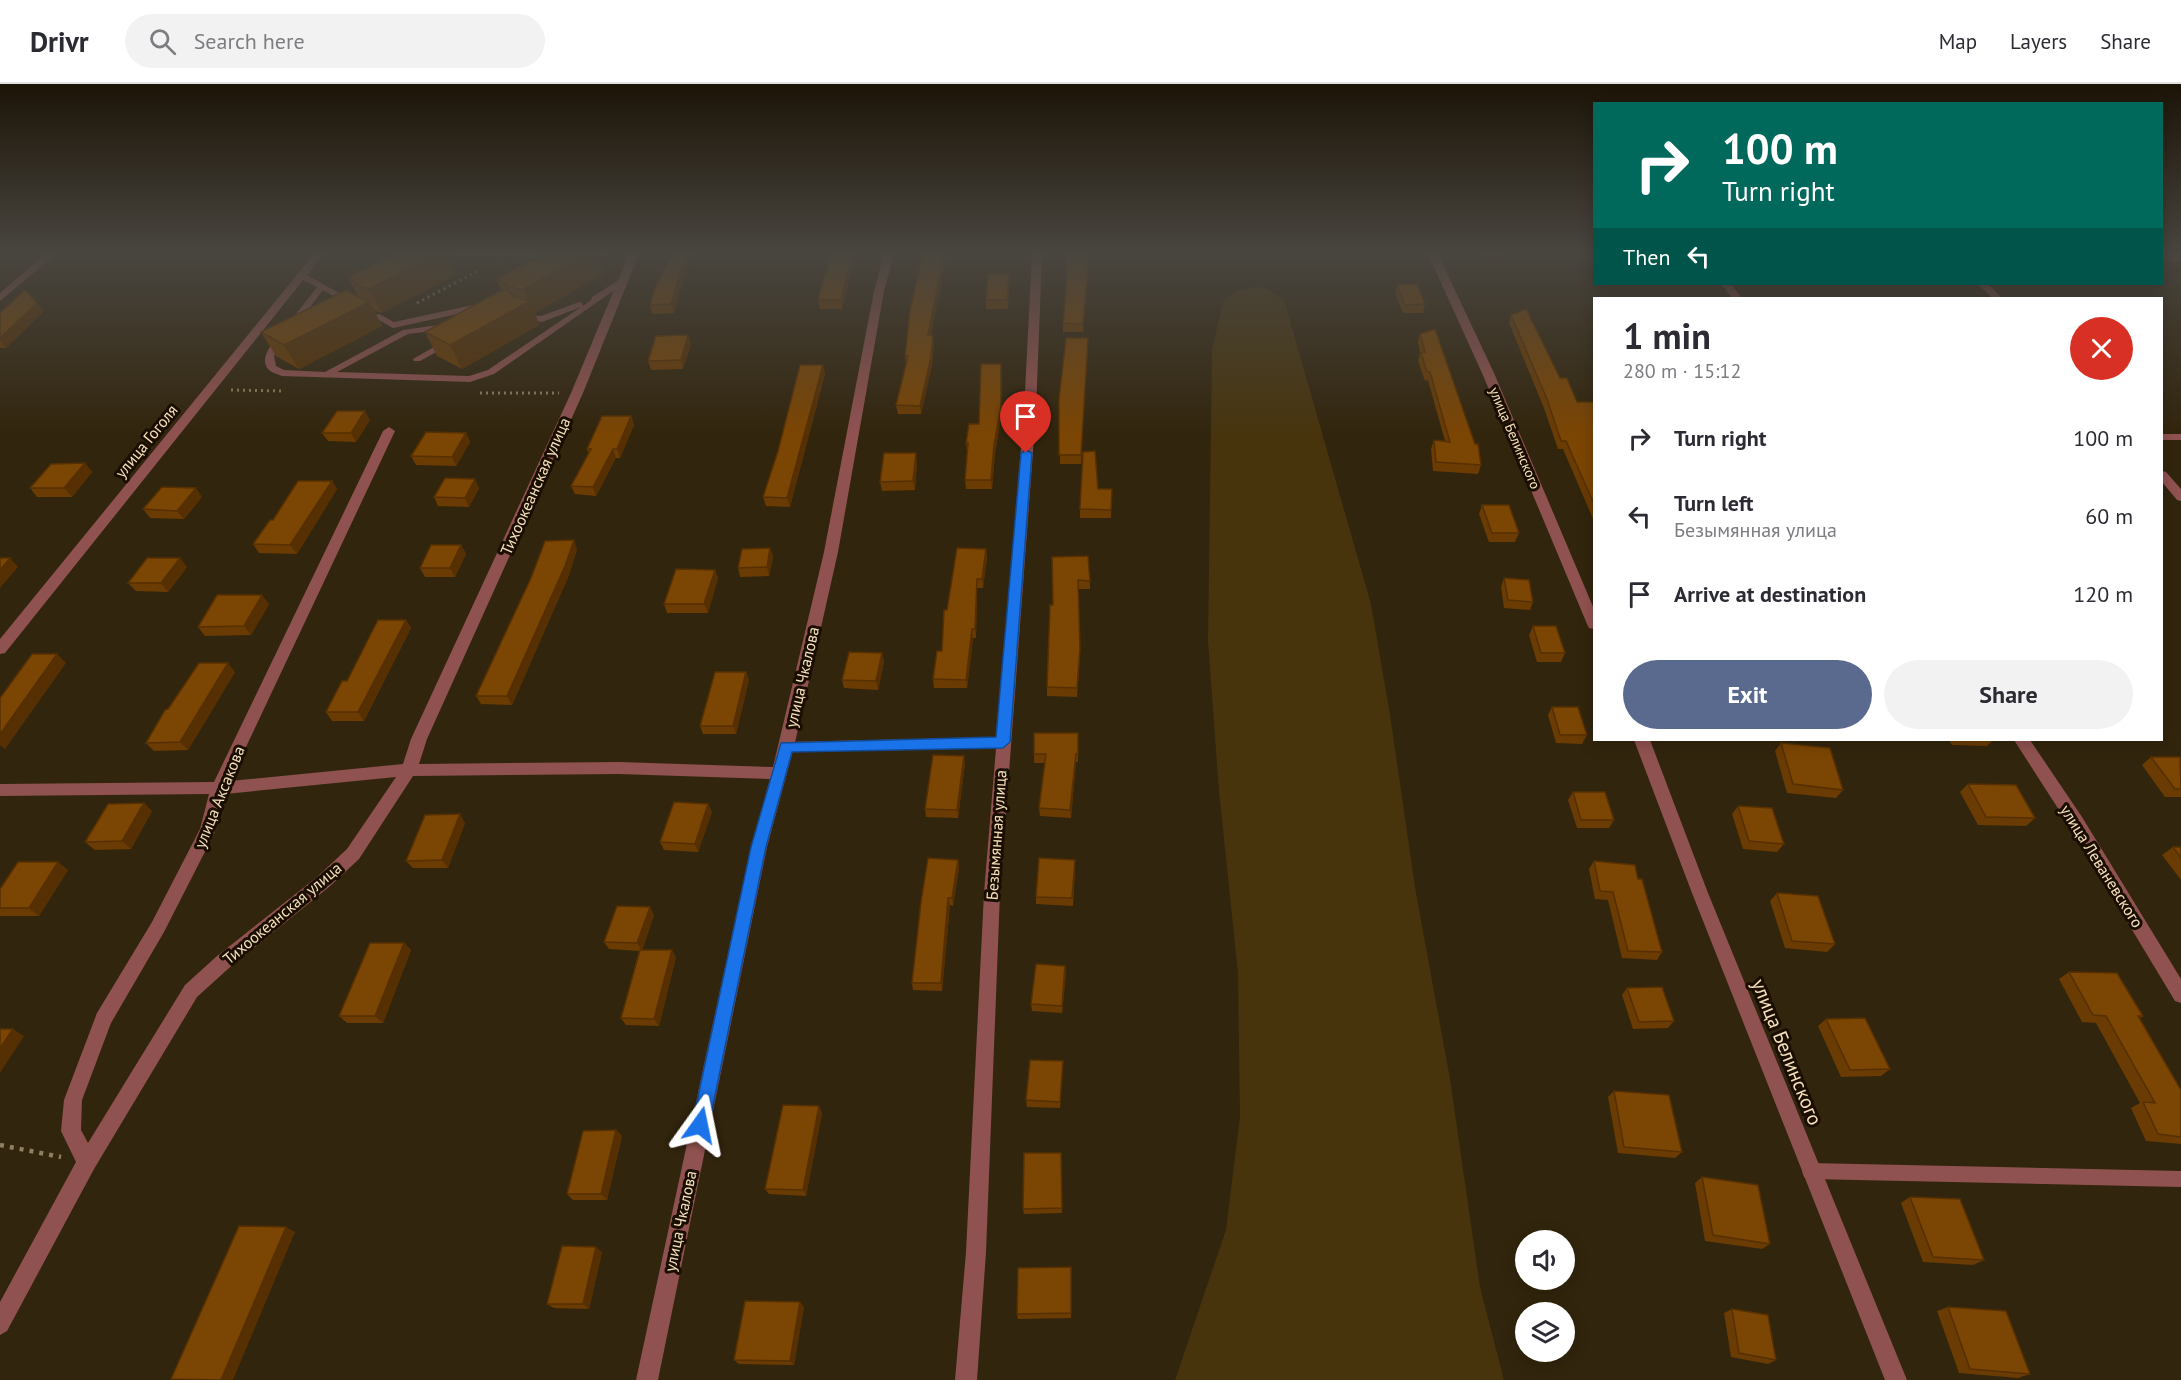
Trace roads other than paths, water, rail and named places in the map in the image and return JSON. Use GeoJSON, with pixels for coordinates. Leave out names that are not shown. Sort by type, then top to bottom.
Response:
{"type":"FeatureCollection","features":[{"type":"Feature","properties":{"kind":"street","name":"улица Гоголя"},"geometry":{"type":"LineString","coordinates":[[0,649],[271,314]]}},
{"type":"Feature","properties":{"kind":"street","name":"Тихоокеанская улица"},"geometry":{"type":"LineString","coordinates":[[0,1324],[87,1162],[191,991],[223,962],[323,882],[352,854],[375,824],[409,770],[419,739],[543,470],[610,314]]}},
{"type":"Feature","properties":{"kind":"street","name":"улица Чкалова"},"geometry":{"type":"LineString","coordinates":[[647,1380],[759,847],[786,747],[831,552],[875,314]]}},
{"type":"Feature","properties":{"kind":"street","name":"Безымянная улица"},"geometry":{"type":"LineString","coordinates":[[966,1380],[976,1252],[992,893],[1030,411],[1034,314]]}},
{"type":"Feature","properties":{"kind":"street","name":"улица Белинского"},"geometry":{"type":"LineString","coordinates":[[1461,314],[1593,622]]}},
{"type":"Feature","properties":{"kind":"street","name":"улица Аксакова"},"geometry":{"type":"LineString","coordinates":[[87,1162],[72,1131],[73,1100],[103,1018],[158,927],[203,838],[219,788],[389,431]]}},
{"type":"Feature","properties":{"kind":"street"},"geometry":{"type":"LineString","coordinates":[[2163,476],[2181,497]]}},
{"type":"Feature","properties":{"kind":"street","name":"улица Белинского"},"geometry":{"type":"LineString","coordinates":[[1642,741],[1810,1171],[1896,1380]]}},
{"type":"Feature","properties":{"kind":"street","name":"улица Леваневского"},"geometry":{"type":"LineString","coordinates":[[2023,741],[2076,822],[2181,995]]}},
{"type":"Feature","properties":{"kind":"street"},"geometry":{"type":"LineString","coordinates":[[0,790],[219,788],[409,770],[619,768],[779,773]]}},
{"type":"Feature","properties":{"kind":"lane"},"geometry":{"type":"LineString","coordinates":[[300,314],[270,353],[272,368],[282,373],[323,376],[411,375],[459,380],[482,376],[575,314]]}},
{"type":"Feature","properties":{"kind":"lane"},"geometry":{"type":"LineString","coordinates":[[393,325],[442,314]]}},
{"type":"Feature","properties":{"kind":"lane"},"geometry":{"type":"LineString","coordinates":[[526,317],[537,320],[555,314]]}},
{"type":"Feature","properties":{"kind":"lane"},"geometry":{"type":"LineString","coordinates":[[376,316],[406,332]]}},
{"type":"Feature","properties":{"kind":"lane"},"geometry":{"type":"LineString","coordinates":[[323,376],[406,332],[457,326]]}},
{"type":"Feature","properties":{"kind":"lane"},"geometry":{"type":"LineString","coordinates":[[417,359],[454,339]]}},
{"type":"Feature","properties":{"kind":"lane"},"geometry":{"type":"LineString","coordinates":[[2163,437],[2181,437]]}},
{"type":"Feature","properties":{"kind":"lane"},"geometry":{"type":"LineString","coordinates":[[786,747],[1003,742]]}},
{"type":"Feature","properties":{"kind":"lane"},"geometry":{"type":"LineString","coordinates":[[1810,1171],[2181,1179]]}}]}
